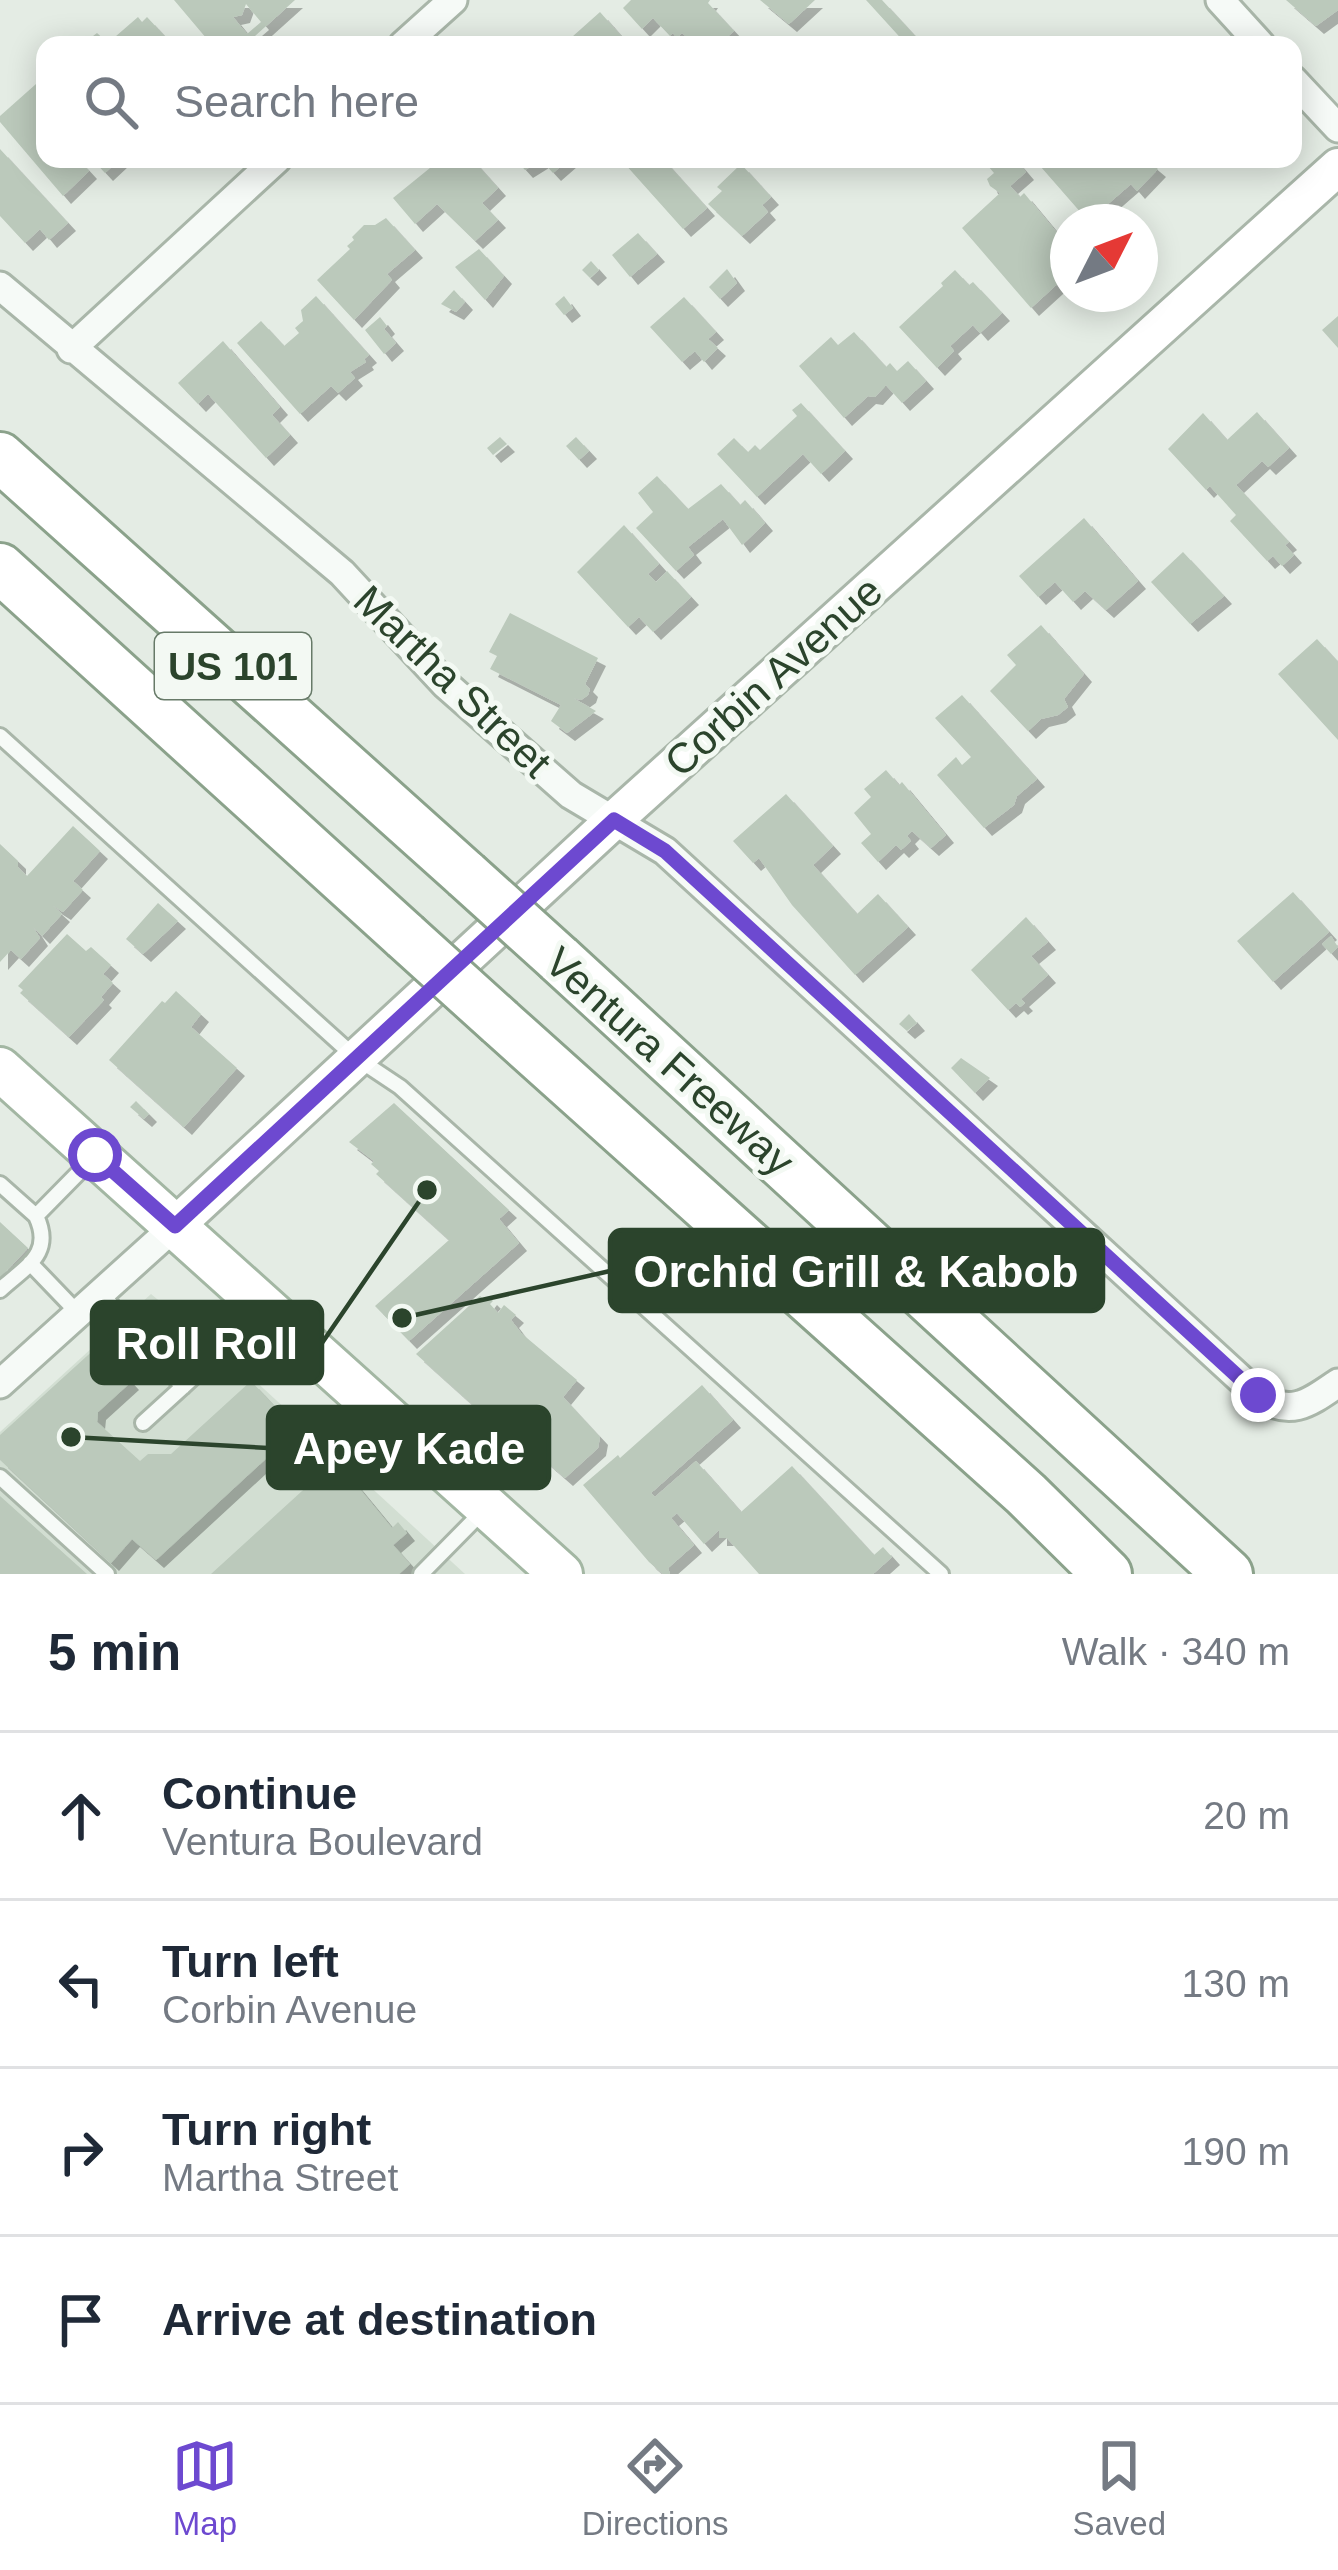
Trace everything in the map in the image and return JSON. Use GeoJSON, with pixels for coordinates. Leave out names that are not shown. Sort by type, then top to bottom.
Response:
{"type":"FeatureCollection","features":[{"type":"Feature","properties":{"kind":"highway","name":"Ventura Freeway"},"geometry":{"type":"LineString","coordinates":[[0,457],[559,959],[1228,1574]]}},
{"type":"Feature","properties":{"kind":"highway","name":"Ventura Freeway"},"geometry":{"type":"LineString","coordinates":[[0,568],[1026,1494],[1107,1574]]}},
{"type":"Feature","properties":{"kind":"main road","name":"Corbin Avenue"},"geometry":{"type":"LineString","coordinates":[[175,1226],[614,820],[1338,167]]}},
{"type":"Feature","properties":{"kind":"main road"},"geometry":{"type":"LineString","coordinates":[[4,1080],[95,1155],[561,1574]]}},
{"type":"Feature","properties":{"kind":"street"},"geometry":{"type":"LineString","coordinates":[[413,36],[453,0]]}},
{"type":"Feature","properties":{"kind":"street"},"geometry":{"type":"LineString","coordinates":[[1220,0],[1253,36]]}},
{"type":"Feature","properties":{"kind":"street"},"geometry":{"type":"LineString","coordinates":[[1302,90],[1338,128]]}},
{"type":"Feature","properties":{"kind":"street"},"geometry":{"type":"LineString","coordinates":[[71,349],[267,168]]}},
{"type":"Feature","properties":{"kind":"street","name":"Martha Street"},"geometry":{"type":"LineString","coordinates":[[0,286],[342,573],[445,684],[565,789],[665,851],[1258,1395],[1281,1408],[1304,1406],[1338,1383]]}},
{"type":"Feature","properties":{"kind":"street","name":"Corbin Avenue"},"geometry":{"type":"LineString","coordinates":[[2,1376],[175,1226]]}},
{"type":"Feature","properties":{"kind":"lane"},"geometry":{"type":"LineString","coordinates":[[0,736],[940,1574]]}},
{"type":"Feature","properties":{"kind":"lane"},"geometry":{"type":"LineString","coordinates":[[36,1216],[95,1155]]}},
{"type":"Feature","properties":{"kind":"lane"},"geometry":{"type":"LineString","coordinates":[[0,1184],[36,1216],[44,1234],[43,1246],[30,1263],[0,1290]]}},
{"type":"Feature","properties":{"kind":"lane"},"geometry":{"type":"LineString","coordinates":[[30,1263],[78,1313]]}},
{"type":"Feature","properties":{"kind":"lane"},"geometry":{"type":"LineString","coordinates":[[100,1292],[183,1387]]}},
{"type":"Feature","properties":{"kind":"lane"},"geometry":{"type":"LineString","coordinates":[[143,1423],[267,1310]]}},
{"type":"Feature","properties":{"kind":"lane"},"geometry":{"type":"LineString","coordinates":[[0,1477],[107,1574]]}},
{"type":"Feature","properties":{"kind":"lane"},"geometry":{"type":"LineString","coordinates":[[421,1574],[487,1507]]}},
{"type":"Feature","properties":{"kind":"shaded area"},"geometry":{"type":"Polygon","coordinates":[[[151,1294],[250,1376],[465,1574],[0,1574],[0,1432],[151,1294]]]}},
{"type":"Feature","properties":{"kind":"building"},"geometry":{"type":"Polygon","coordinates":[[[174,0],[295,0],[255,36],[204,36],[174,0]],[[246,4],[242,15],[233,17],[247,34],[261,22],[246,4]]]}},
{"type":"Feature","properties":{"kind":"building"},"geometry":{"type":"Polygon","coordinates":[[[631,0],[710,0],[734,31],[728,36],[670,36],[653,18],[642,29],[623,8],[631,0]]]}},
{"type":"Feature","properties":{"kind":"building"},"geometry":{"type":"Polygon","coordinates":[[[760,0],[815,0],[789,24],[760,0]]]}},
{"type":"Feature","properties":{"kind":"building"},"geometry":{"type":"Polygon","coordinates":[[[866,0],[882,0],[915,36],[899,36],[866,0]]]}},
{"type":"Feature","properties":{"kind":"building"},"geometry":{"type":"Polygon","coordinates":[[[1286,0],[1338,0],[1338,10],[1316,26],[1286,0]]]}},
{"type":"Feature","properties":{"kind":"building"},"geometry":{"type":"Polygon","coordinates":[[[600,12],[621,36],[573,36],[600,12]]]}},
{"type":"Feature","properties":{"kind":"building"},"geometry":{"type":"Polygon","coordinates":[[[138,17],[142,22],[147,17],[165,36],[116,36],[138,17]]]}},
{"type":"Feature","properties":{"kind":"building"},"geometry":{"type":"Polygon","coordinates":[[[36,84],[36,164],[0,122],[0,116],[36,84]]]}},
{"type":"Feature","properties":{"kind":"building"},"geometry":{"type":"Polygon","coordinates":[[[0,149],[68,223],[49,240],[40,229],[25,243],[0,216],[0,149]]]}},
{"type":"Feature","properties":{"kind":"building"},"geometry":{"type":"Polygon","coordinates":[[[39,168],[89,171],[63,196],[39,168]]]}},
{"type":"Feature","properties":{"kind":"building"},"geometry":{"type":"Polygon","coordinates":[[[430,168],[480,168],[498,188],[482,203],[498,220],[475,241],[437,204],[415,224],[393,198],[430,168]]]}},
{"type":"Feature","properties":{"kind":"building"},"geometry":{"type":"Polygon","coordinates":[[[628,168],[671,168],[707,208],[683,229],[628,168]]]}},
{"type":"Feature","properties":{"kind":"building"},"geometry":{"type":"Polygon","coordinates":[[[737,168],[745,168],[771,197],[762,205],[768,212],[742,236],[708,204],[722,191],[717,187],[737,168]]]}},
{"type":"Feature","properties":{"kind":"building"},"geometry":{"type":"Polygon","coordinates":[[[990,168],[1023,168],[1026,172],[1010,186],[1020,197],[1024,193],[1050,224],[1050,291],[1031,308],[962,228],[1000,193],[987,179],[994,173],[990,168]]]}},
{"type":"Feature","properties":{"kind":"building"},"geometry":{"type":"Polygon","coordinates":[[[1042,168],[1158,169],[1137,191],[1131,184],[1108,204],[1073,204],[1042,168]]]}},
{"type":"Feature","properties":{"kind":"building"},"geometry":{"type":"Polygon","coordinates":[[[386,218],[415,250],[387,274],[392,280],[354,320],[317,280],[350,249],[352,237],[364,225],[386,218]]]}},
{"type":"Feature","properties":{"kind":"building"},"geometry":{"type":"Polygon","coordinates":[[[638,233],[657,254],[630,277],[612,255],[638,233]]]}},
{"type":"Feature","properties":{"kind":"building"},"geometry":{"type":"Polygon","coordinates":[[[479,249],[504,276],[485,300],[455,267],[479,249]]]}},
{"type":"Feature","properties":{"kind":"building"},"geometry":{"type":"Polygon","coordinates":[[[591,261],[599,270],[590,278],[582,270],[591,261]]]}},
{"type":"Feature","properties":{"kind":"building"},"geometry":{"type":"Polygon","coordinates":[[[727,269],[737,283],[720,299],[709,287],[727,269]]]}},
{"type":"Feature","properties":{"kind":"building"},"geometry":{"type":"Polygon","coordinates":[[[955,270],[1002,313],[980,333],[973,325],[950,346],[954,351],[937,368],[899,327],[955,270]]]}},
{"type":"Feature","properties":{"kind":"building"},"geometry":{"type":"Polygon","coordinates":[[[454,290],[465,302],[456,312],[441,304],[454,290]]]}},
{"type":"Feature","properties":{"kind":"building"},"geometry":{"type":"Polygon","coordinates":[[[316,296],[369,355],[350,372],[355,378],[338,393],[331,386],[300,414],[237,343],[261,321],[284,346],[299,333],[295,328],[303,321],[301,310],[316,296]]]}},
{"type":"Feature","properties":{"kind":"building"},"geometry":{"type":"Polygon","coordinates":[[[564,296],[573,308],[564,315],[555,304],[564,296]]]}},
{"type":"Feature","properties":{"kind":"building"},"geometry":{"type":"Polygon","coordinates":[[[684,297],[716,332],[708,339],[718,348],[704,362],[695,351],[682,362],[650,327],[684,297]]]}},
{"type":"Feature","properties":{"kind":"building"},"geometry":{"type":"Polygon","coordinates":[[[1338,316],[1338,348],[1322,330],[1338,316]]]}},
{"type":"Feature","properties":{"kind":"building"},"geometry":{"type":"Polygon","coordinates":[[[380,317],[396,343],[384,354],[365,330],[380,317]]]}},
{"type":"Feature","properties":{"kind":"building"},"geometry":{"type":"Polygon","coordinates":[[[854,332],[886,367],[890,363],[897,371],[908,361],[926,381],[902,403],[886,385],[844,418],[799,366],[831,337],[838,345],[854,332]]]}},
{"type":"Feature","properties":{"kind":"building"},"geometry":{"type":"Polygon","coordinates":[[[223,341],[280,407],[272,415],[290,435],[266,458],[208,394],[198,404],[178,383],[223,341]]]}},
{"type":"Feature","properties":{"kind":"building"},"geometry":{"type":"Polygon","coordinates":[[[801,403],[845,451],[821,474],[803,454],[757,497],[717,454],[734,438],[748,452],[755,445],[760,450],[797,416],[792,410],[801,403]]]}},
{"type":"Feature","properties":{"kind":"building"},"geometry":{"type":"Polygon","coordinates":[[[1257,412],[1289,448],[1268,467],[1262,461],[1236,485],[1289,542],[1285,545],[1294,555],[1282,566],[1273,556],[1267,561],[1230,521],[1236,515],[1168,449],[1203,413],[1227,440],[1257,412]]]}},
{"type":"Feature","properties":{"kind":"building"},"geometry":{"type":"Polygon","coordinates":[[[500,437],[507,444],[493,455],[487,448],[500,437]]]}},
{"type":"Feature","properties":{"kind":"building"},"geometry":{"type":"Polygon","coordinates":[[[576,437],[589,451],[579,460],[566,446],[576,437]]]}},
{"type":"Feature","properties":{"kind":"building"},"geometry":{"type":"Polygon","coordinates":[[[657,476],[688,509],[721,484],[740,505],[745,500],[765,523],[742,545],[723,519],[688,547],[694,555],[676,571],[636,528],[653,512],[638,493],[657,476]]]}},
{"type":"Feature","properties":{"kind":"building"},"geometry":{"type":"Polygon","coordinates":[[[1084,518],[1138,581],[1106,610],[1085,591],[1073,602],[1055,582],[1038,597],[1019,576],[1084,518]]]}},
{"type":"Feature","properties":{"kind":"building"},"geometry":{"type":"Polygon","coordinates":[[[624,525],[659,564],[648,574],[656,582],[667,571],[691,597],[653,632],[639,617],[628,627],[577,572],[624,525]]]}},
{"type":"Feature","properties":{"kind":"building"},"geometry":{"type":"Polygon","coordinates":[[[1183,552],[1224,596],[1190,624],[1151,582],[1183,552]]]}},
{"type":"Feature","properties":{"kind":"building"},"geometry":{"type":"Polygon","coordinates":[[[510,613],[598,658],[585,684],[588,695],[573,698],[596,711],[567,733],[551,721],[561,705],[490,669],[497,656],[489,652],[510,613]]]}},
{"type":"Feature","properties":{"kind":"building"},"geometry":{"type":"Polygon","coordinates":[[[1041,625],[1084,674],[1064,699],[1068,707],[1041,719],[1028,731],[990,691],[1016,665],[1007,655],[1041,625]]]}},
{"type":"Feature","properties":{"kind":"building"},"geometry":{"type":"Polygon","coordinates":[[[1317,639],[1338,662],[1338,740],[1278,674],[1317,639]]]}},
{"type":"Feature","properties":{"kind":"building"},"geometry":{"type":"Polygon","coordinates":[[[962,695],[1037,779],[984,828],[937,775],[956,757],[962,765],[971,757],[935,718],[962,695]]]}},
{"type":"Feature","properties":{"kind":"building"},"geometry":{"type":"Polygon","coordinates":[[[886,770],[899,785],[902,782],[946,835],[931,848],[912,831],[907,836],[911,841],[901,850],[896,845],[878,862],[861,843],[871,834],[854,813],[871,797],[864,789],[886,770]]]}},
{"type":"Feature","properties":{"kind":"building"},"geometry":{"type":"Polygon","coordinates":[[[786,794],[833,846],[813,865],[857,914],[878,894],[908,927],[855,975],[792,905],[759,858],[753,863],[733,841],[786,794]]]}},
{"type":"Feature","properties":{"kind":"building"},"geometry":{"type":"Polygon","coordinates":[[[73,826],[100,851],[73,881],[83,890],[63,912],[52,905],[62,914],[42,936],[33,927],[40,938],[21,959],[11,950],[0,962],[0,844],[27,876],[73,826]]]}},
{"type":"Feature","properties":{"kind":"building"},"geometry":{"type":"Polygon","coordinates":[[[1293,892],[1329,932],[1273,982],[1237,941],[1293,892]]]}},
{"type":"Feature","properties":{"kind":"building"},"geometry":{"type":"Polygon","coordinates":[[[158,903],[178,921],[143,954],[126,939],[158,903]]]}},
{"type":"Feature","properties":{"kind":"building"},"geometry":{"type":"Polygon","coordinates":[[[1026,917],[1048,942],[1031,956],[1048,975],[1021,999],[1025,1003],[1008,1010],[971,970],[1026,917]]]}},
{"type":"Feature","properties":{"kind":"building"},"geometry":{"type":"Polygon","coordinates":[[[67,934],[111,965],[103,974],[113,983],[101,997],[104,1000],[69,1037],[18,986],[67,934]]]}},
{"type":"Feature","properties":{"kind":"building"},"geometry":{"type":"Polygon","coordinates":[[[1331,936],[1338,947],[1331,954],[1322,944],[1331,936]]]}},
{"type":"Feature","properties":{"kind":"building"},"geometry":{"type":"Polygon","coordinates":[[[176,991],[201,1014],[191,1027],[237,1068],[184,1127],[109,1060],[176,991]]]}},
{"type":"Feature","properties":{"kind":"building"},"geometry":{"type":"Polygon","coordinates":[[[909,1014],[917,1023],[907,1031],[899,1024],[909,1014]]]}},
{"type":"Feature","properties":{"kind":"building"},"geometry":{"type":"Polygon","coordinates":[[[961,1058],[990,1078],[975,1093],[951,1068],[961,1058]]]}},
{"type":"Feature","properties":{"kind":"building"},"geometry":{"type":"Polygon","coordinates":[[[136,1101],[149,1114],[144,1119],[130,1107],[136,1101]]]}},
{"type":"Feature","properties":{"kind":"building"},"geometry":{"type":"Polygon","coordinates":[[[394,1103],[509,1210],[499,1219],[519,1243],[409,1341],[375,1306],[449,1240],[376,1174],[374,1161],[349,1142],[394,1103]]]}},
{"type":"Feature","properties":{"kind":"building"},"geometry":{"type":"Polygon","coordinates":[[[0,1222],[28,1248],[0,1278],[0,1222]]]}},
{"type":"Feature","properties":{"kind":"building"},"geometry":{"type":"Polygon","coordinates":[[[480,1296],[486,1301],[489,1297],[498,1313],[504,1305],[516,1315],[511,1320],[521,1333],[577,1380],[563,1397],[600,1437],[598,1448],[565,1478],[519,1438],[514,1442],[416,1354],[480,1296]]]}},
{"type":"Feature","properties":{"kind":"building"},"geometry":{"type":"Polygon","coordinates":[[[98,1346],[131,1382],[98,1412],[97,1422],[140,1461],[148,1454],[171,1454],[251,1381],[297,1430],[156,1560],[132,1539],[111,1563],[0,1460],[0,1435],[98,1346]]]}},
{"type":"Feature","properties":{"kind":"building"},"geometry":{"type":"Polygon","coordinates":[[[702,1385],[733,1420],[651,1493],[655,1497],[696,1461],[741,1512],[792,1466],[874,1555],[883,1547],[892,1557],[873,1574],[759,1574],[727,1538],[719,1538],[719,1530],[704,1544],[677,1513],[671,1518],[694,1545],[668,1568],[670,1574],[649,1562],[583,1485],[702,1385]]]}},
{"type":"Feature","properties":{"kind":"building"},"geometry":{"type":"Polygon","coordinates":[[[336,1460],[392,1528],[398,1522],[407,1533],[393,1545],[410,1564],[399,1574],[211,1574],[336,1460]]]}},
{"type":"Feature","properties":{"kind":"building"},"geometry":{"type":"Polygon","coordinates":[[[0,1496],[87,1574],[0,1574],[0,1496]]]}},
{"type":"Feature","properties":{"kind":"place","name":"Roll Roll"},"geometry":{"type":"Point","coordinates":[427,1190]}},
{"type":"Feature","properties":{"kind":"place","name":"Orchid Grill & Kabob"},"geometry":{"type":"Point","coordinates":[402,1318]}},
{"type":"Feature","properties":{"kind":"place","name":"Apey Kade"},"geometry":{"type":"Point","coordinates":[71,1437]}},
{"type":"Feature","properties":{"kind":"route"},"geometry":{"type":"LineString","coordinates":[[95,1155],[175,1226],[614,820],[665,851],[1258,1395]]}}]}
